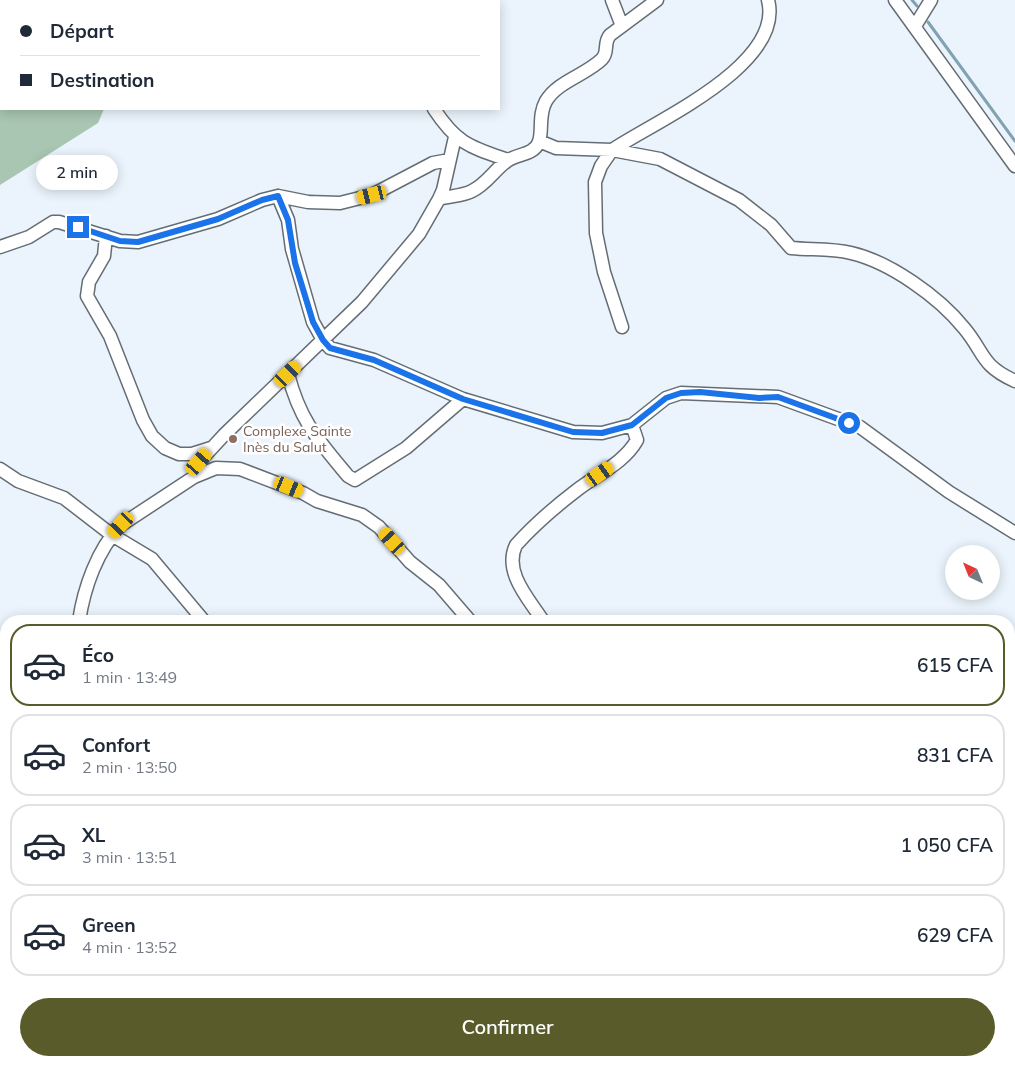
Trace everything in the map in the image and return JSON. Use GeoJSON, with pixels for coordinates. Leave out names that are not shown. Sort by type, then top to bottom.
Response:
{"type":"FeatureCollection","features":[{"type":"Feature","properties":{"kind":"street"},"geometry":{"type":"LineString","coordinates":[[612,0],[622,26]]}},
{"type":"Feature","properties":{"kind":"street"},"geometry":{"type":"LineString","coordinates":[[439,199],[470,192],[480,187],[508,160],[533,151],[539,141],[541,115],[546,100],[555,91],[604,57],[606,39],[656,0]]}},
{"type":"Feature","properties":{"kind":"street"},"geometry":{"type":"LineString","coordinates":[[622,328],[604,272],[596,233],[595,182],[601,166],[612,150],[720,84],[740,67],[756,50],[766,30],[770,6],[768,0]]}},
{"type":"Feature","properties":{"kind":"street"},"geometry":{"type":"LineString","coordinates":[[895,0],[1015,166]]}},
{"type":"Feature","properties":{"kind":"street"},"geometry":{"type":"LineString","coordinates":[[915,26],[931,0]]}},
{"type":"Feature","properties":{"kind":"street"},"geometry":{"type":"LineString","coordinates":[[435,110],[455,137],[474,148],[508,160]]}},
{"type":"Feature","properties":{"kind":"street"},"geometry":{"type":"LineString","coordinates":[[194,477],[199,462],[211,448],[362,302],[419,234],[443,190],[455,137]]}},
{"type":"Feature","properties":{"kind":"street"},"geometry":{"type":"LineString","coordinates":[[539,141],[556,148],[612,150],[660,159],[692,174],[746,205],[771,226],[791,248],[853,253],[884,264],[906,278],[953,315],[966,330],[985,361],[1001,374],[1015,381]]}},
{"type":"Feature","properties":{"kind":"street"},"geometry":{"type":"LineString","coordinates":[[0,247],[29,237],[53,222],[59,222],[120,241],[138,242],[218,219],[262,200],[278,196],[308,202],[340,203],[372,195],[433,163],[450,160]]}},
{"type":"Feature","properties":{"kind":"street"},"geometry":{"type":"LineString","coordinates":[[278,196],[288,220],[299,278],[313,322],[330,348],[374,360],[463,399],[573,432],[602,433],[632,425],[666,398],[681,393],[778,397],[860,427],[949,492],[1015,533]]}},
{"type":"Feature","properties":{"kind":"street"},"geometry":{"type":"LineString","coordinates":[[106,236],[104,256],[90,282],[87,296],[110,336],[142,420],[152,436],[165,448],[179,454],[192,454],[211,448]]}},
{"type":"Feature","properties":{"kind":"street"},"geometry":{"type":"LineString","coordinates":[[288,374],[294,400],[303,418],[348,476],[355,480],[406,448],[463,399]]}},
{"type":"Feature","properties":{"kind":"street"},"geometry":{"type":"LineString","coordinates":[[539,615],[514,573],[512,553],[526,533],[578,489],[615,464],[632,448],[637,440],[632,425]]}},
{"type":"Feature","properties":{"kind":"street"},"geometry":{"type":"LineString","coordinates":[[80,615],[82,600],[88,582],[112,535],[121,525],[194,477],[216,468],[240,469],[302,493],[317,501],[362,515],[379,527],[410,562],[439,585],[465,615]]}},
{"type":"Feature","properties":{"kind":"street"},"geometry":{"type":"LineString","coordinates":[[0,469],[18,481],[64,498],[112,535],[152,559],[199,615]]}},
{"type":"Feature","properties":{"kind":"green space"},"geometry":{"type":"Polygon","coordinates":[[[0,110],[104,110],[98,123],[0,185],[0,110]]]}},
{"type":"Feature","properties":{"kind":"waterway"},"geometry":{"type":"LineString","coordinates":[[912,0],[917,6]]}},
{"type":"Feature","properties":{"kind":"waterway"},"geometry":{"type":"LineString","coordinates":[[928,22],[1015,141]]}},
{"type":"Feature","properties":{"kind":"place","name":"Complexe Sainte Inès du Salut"},"geometry":{"type":"Point","coordinates":[233,439]}},
{"type":"Feature","properties":{"kind":"route"},"geometry":{"type":"LineString","coordinates":[[78,227],[120,241],[138,242],[218,219],[262,200],[278,196],[288,220],[295,263],[313,322],[330,348],[374,360],[463,399],[573,432],[594,434],[632,425],[666,398],[681,393],[700,392],[759,398],[778,397],[849,423]]}}]}
